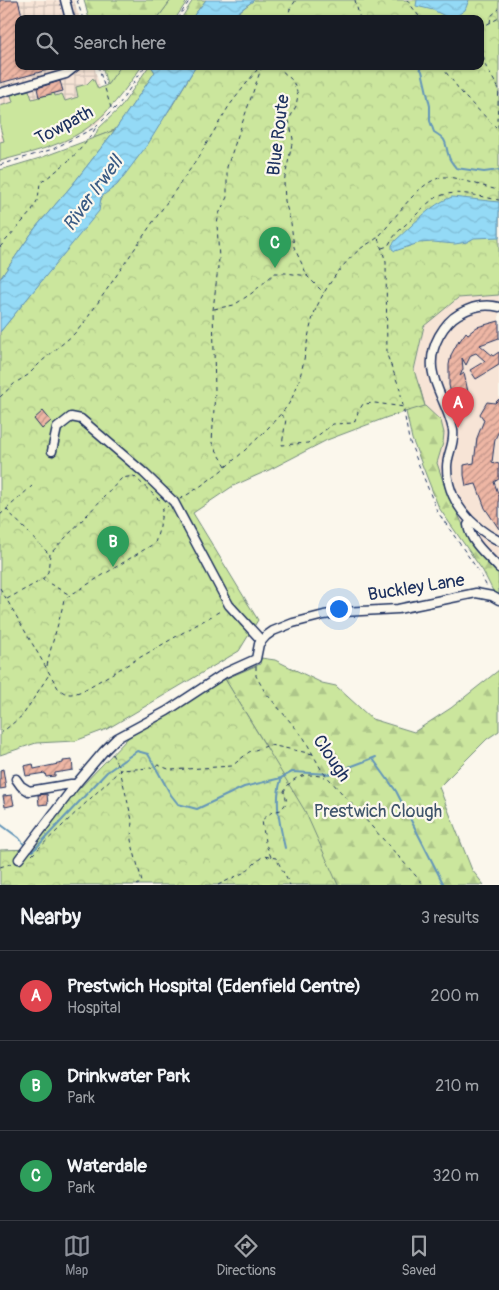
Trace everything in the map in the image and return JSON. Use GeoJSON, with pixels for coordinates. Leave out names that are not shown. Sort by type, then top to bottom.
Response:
{"type":"FeatureCollection","features":[{"type":"Feature","properties":{"kind":"street"},"geometry":{"type":"LineString","coordinates":[[64,0],[69,15]]}},
{"type":"Feature","properties":{"kind":"street"},"geometry":{"type":"LineString","coordinates":[[0,93],[66,74],[73,70]]}},
{"type":"Feature","properties":{"kind":"street"},"geometry":{"type":"LineString","coordinates":[[498,543],[470,522],[455,499],[448,477],[447,466],[452,446],[452,430],[446,408],[432,374],[432,355],[443,330],[456,316],[480,305],[499,307]]}},
{"type":"Feature","properties":{"kind":"street"},"geometry":{"type":"LineString","coordinates":[[21,856],[76,784],[117,738],[167,711],[225,673],[256,659],[257,648],[261,640],[229,605],[174,502],[144,473],[81,419],[71,417],[57,428],[52,451]]}},
{"type":"Feature","properties":{"kind":"street"},"geometry":{"type":"LineString","coordinates":[[470,522],[468,529],[472,538],[499,568]]}},
{"type":"Feature","properties":{"kind":"street","name":"Buckley Lane"},"geometry":{"type":"LineString","coordinates":[[261,640],[282,627],[324,615],[398,609],[476,593],[496,598]]}},
{"type":"Feature","properties":{"kind":"street"},"geometry":{"type":"LineString","coordinates":[[16,779],[21,786],[29,791],[76,784]]}},
{"type":"Feature","properties":{"kind":"path"},"geometry":{"type":"LineString","coordinates":[[77,0],[82,15]]}},
{"type":"Feature","properties":{"kind":"path"},"geometry":{"type":"LineString","coordinates":[[180,15],[190,0]]}},
{"type":"Feature","properties":{"kind":"path"},"geometry":{"type":"LineString","coordinates":[[288,15],[296,0]]}},
{"type":"Feature","properties":{"kind":"path"},"geometry":{"type":"LineString","coordinates":[[355,0],[359,15]]}},
{"type":"Feature","properties":{"kind":"path"},"geometry":{"type":"LineString","coordinates":[[407,0],[418,15]]}},
{"type":"Feature","properties":{"kind":"path"},"geometry":{"type":"LineString","coordinates":[[490,24],[491,16],[499,9]]}},
{"type":"Feature","properties":{"kind":"path"},"geometry":{"type":"LineString","coordinates":[[484,26],[499,18]]}},
{"type":"Feature","properties":{"kind":"path"},"geometry":{"type":"LineString","coordinates":[[484,58],[486,67],[499,89],[497,120],[499,130]]}},
{"type":"Feature","properties":{"kind":"path"},"geometry":{"type":"LineString","coordinates":[[99,70],[112,111]]}},
{"type":"Feature","properties":{"kind":"path","name":"Towpath"},"geometry":{"type":"LineString","coordinates":[[0,165],[53,150],[96,127],[120,103],[142,70]]}},
{"type":"Feature","properties":{"kind":"path"},"geometry":{"type":"LineString","coordinates":[[0,397],[15,383],[28,375],[84,323],[196,161],[229,106],[257,70]]}},
{"type":"Feature","properties":{"kind":"path"},"geometry":{"type":"LineString","coordinates":[[226,466],[212,443],[215,391],[213,310],[219,259],[217,224],[219,214],[227,198],[227,167],[259,70]]}},
{"type":"Feature","properties":{"kind":"path","name":"Blue Route"},"geometry":{"type":"LineString","coordinates":[[281,70],[293,81],[298,95],[296,106],[289,120],[293,139],[284,192],[294,246],[308,276],[324,293]]}},
{"type":"Feature","properties":{"kind":"path"},"geometry":{"type":"LineString","coordinates":[[444,70],[466,98],[499,130]]}},
{"type":"Feature","properties":{"kind":"path"},"geometry":{"type":"LineString","coordinates":[[0,247],[31,212],[38,199],[40,183],[60,168],[90,138],[96,127]]}},
{"type":"Feature","properties":{"kind":"path"},"geometry":{"type":"LineString","coordinates":[[47,666],[54,634],[62,614],[64,599],[155,543],[162,510],[200,486],[226,466],[254,442],[288,405],[297,386],[305,360],[315,311],[324,293],[349,260],[360,249],[377,238],[427,184],[443,177],[499,190]]}},
{"type":"Feature","properties":{"kind":"path"},"geometry":{"type":"LineString","coordinates":[[381,248],[388,246],[392,238],[405,225],[433,199],[439,196],[463,194],[499,200]]}},
{"type":"Feature","properties":{"kind":"path"},"geometry":{"type":"LineString","coordinates":[[377,238],[386,262],[387,355],[400,389],[410,440],[437,511],[496,598]]}},
{"type":"Feature","properties":{"kind":"path"},"geometry":{"type":"LineString","coordinates":[[213,310],[234,305],[252,293],[274,273],[308,276]]}},
{"type":"Feature","properties":{"kind":"path"},"geometry":{"type":"LineString","coordinates":[[281,414],[286,419],[282,445],[308,443],[333,424],[354,423],[363,404],[375,403],[404,407]]}},
{"type":"Feature","properties":{"kind":"path"},"geometry":{"type":"LineString","coordinates":[[7,599],[42,580],[48,572],[50,554],[122,478],[134,476],[158,499],[174,502]]}},
{"type":"Feature","properties":{"kind":"path"},"geometry":{"type":"LineString","coordinates":[[0,515],[32,486]]}},
{"type":"Feature","properties":{"kind":"path"},"geometry":{"type":"LineString","coordinates":[[6,509],[50,554]]}},
{"type":"Feature","properties":{"kind":"path"},"geometry":{"type":"LineString","coordinates":[[42,580],[70,595]]}},
{"type":"Feature","properties":{"kind":"path"},"geometry":{"type":"LineString","coordinates":[[0,588],[63,693],[72,695],[82,691],[229,605]]}},
{"type":"Feature","properties":{"kind":"path","name":"Clough"},"geometry":{"type":"LineString","coordinates":[[256,659],[256,676],[266,692],[304,738],[322,771],[424,885]]}},
{"type":"Feature","properties":{"kind":"path"},"geometry":{"type":"LineString","coordinates":[[0,734],[23,715],[50,673]]}},
{"type":"Feature","properties":{"kind":"path"},"geometry":{"type":"LineString","coordinates":[[0,867],[11,864],[21,856],[22,860],[34,855],[120,770],[151,768],[158,765],[171,770],[232,766],[249,752],[270,745],[313,754]]}},
{"type":"Feature","properties":{"kind":"path"},"geometry":{"type":"LineString","coordinates":[[107,748],[120,770],[132,820],[130,840],[144,885]]}},
{"type":"Feature","properties":{"kind":"path"},"geometry":{"type":"LineString","coordinates":[[271,857],[262,820],[272,812],[281,810],[287,802],[284,791],[290,782],[301,776],[328,778]]}},
{"type":"Feature","properties":{"kind":"path"},"geometry":{"type":"LineString","coordinates":[[218,885],[245,872],[263,856],[276,858],[290,885]]}},
{"type":"Feature","properties":{"kind":"path"},"geometry":{"type":"LineString","coordinates":[[137,885],[142,882]]}},
{"type":"Feature","properties":{"kind":"shaded area"},"geometry":{"type":"Polygon","coordinates":[[[0,0],[74,0],[79,15],[15,15],[15,70],[95,70],[107,113],[95,125],[66,141],[0,162],[0,0]]]}},
{"type":"Feature","properties":{"kind":"shaded area"},"geometry":{"type":"Polygon","coordinates":[[[499,295],[499,584],[445,508],[414,371],[424,326],[458,298],[499,295]]]}},
{"type":"Feature","properties":{"kind":"green space"},"geometry":{"type":"Polygon","coordinates":[[[84,0],[171,0],[160,15],[88,15],[84,0]]]}},
{"type":"Feature","properties":{"kind":"green space"},"geometry":{"type":"Polygon","coordinates":[[[171,0],[188,0],[178,15],[160,15],[171,0]]]}},
{"type":"Feature","properties":{"kind":"green space"},"geometry":{"type":"Polygon","coordinates":[[[193,0],[206,0],[194,15],[184,15],[193,0]]]}},
{"type":"Feature","properties":{"kind":"green space"},"geometry":{"type":"Polygon","coordinates":[[[254,0],[499,0],[499,295],[458,298],[424,326],[414,370],[425,406],[388,417],[327,440],[233,486],[193,513],[258,620],[239,651],[107,729],[75,741],[36,743],[0,755],[0,332],[98,211],[104,195],[117,185],[172,106],[194,70],[484,70],[484,15],[235,15],[254,0]]]}},
{"type":"Feature","properties":{"kind":"green space"},"geometry":{"type":"Polygon","coordinates":[[[103,70],[118,70],[107,85],[103,70]]]}},
{"type":"Feature","properties":{"kind":"green space"},"geometry":{"type":"Polygon","coordinates":[[[118,70],[139,70],[116,101],[92,125],[83,131],[53,145],[0,161],[0,142],[4,141],[0,127],[0,106],[13,102],[11,95],[29,90],[32,99],[54,93],[55,96],[62,94],[65,101],[78,97],[76,87],[87,84],[93,78],[98,89],[107,85],[118,70]]]}},
{"type":"Feature","properties":{"kind":"green space"},"geometry":{"type":"Polygon","coordinates":[[[146,70],[154,70],[155,72],[115,130],[94,138],[98,129],[121,107],[146,70]]]}},
{"type":"Feature","properties":{"kind":"green space"},"geometry":{"type":"Polygon","coordinates":[[[115,130],[73,184],[36,227],[0,279],[0,170],[40,158],[115,130]]]}},
{"type":"Feature","properties":{"kind":"green space"},"geometry":{"type":"Polygon","coordinates":[[[419,384],[425,406],[441,421],[444,433],[437,463],[445,487],[464,527],[477,548],[498,571],[499,595],[493,591],[483,571],[439,508],[412,439],[401,389],[419,384]]]}},
{"type":"Feature","properties":{"kind":"green space","name":"Prestwich Clough"},"geometry":{"type":"Polygon","coordinates":[[[261,658],[275,660],[322,683],[336,686],[372,719],[414,732],[451,708],[499,670],[499,731],[487,739],[439,787],[472,870],[484,885],[295,885],[267,748],[225,679],[260,664],[261,658]]]}},
{"type":"Feature","properties":{"kind":"green space"},"geometry":{"type":"Polygon","coordinates":[[[225,679],[305,811],[338,885],[0,885],[0,850],[32,849],[75,793],[129,737],[225,679]]]}},
{"type":"Feature","properties":{"kind":"water"},"geometry":{"type":"Polygon","coordinates":[[[206,0],[254,0],[234,15],[194,15],[206,0]]]}},
{"type":"Feature","properties":{"kind":"water"},"geometry":{"type":"Polygon","coordinates":[[[417,0],[469,0],[465,10],[458,15],[443,15],[433,10],[416,6],[417,0]]]}},
{"type":"Feature","properties":{"kind":"water","name":"River Irwell"},"geometry":{"type":"Polygon","coordinates":[[[154,70],[194,70],[148,144],[117,185],[101,197],[99,211],[0,332],[0,279],[36,227],[73,184],[115,130],[155,72],[154,70]]]}},
{"type":"Feature","properties":{"kind":"water"},"geometry":{"type":"Polygon","coordinates":[[[452,197],[499,202],[499,237],[474,238],[467,242],[455,244],[419,243],[395,251],[392,249],[392,245],[396,240],[422,215],[444,200],[452,197]]]}},
{"type":"Feature","properties":{"kind":"building"},"geometry":{"type":"Polygon","coordinates":[[[0,0],[18,0],[22,15],[15,15],[15,70],[48,70],[0,83],[0,0]]]}},
{"type":"Feature","properties":{"kind":"building"},"geometry":{"type":"Polygon","coordinates":[[[60,81],[63,91],[39,97],[37,88],[60,81]]]}},
{"type":"Feature","properties":{"kind":"building"},"geometry":{"type":"Polygon","coordinates":[[[499,321],[499,338],[480,345],[493,356],[499,352],[499,365],[476,379],[470,370],[485,361],[476,353],[471,355],[466,365],[462,358],[463,369],[460,376],[464,373],[468,392],[458,396],[456,392],[451,394],[449,365],[451,355],[459,340],[459,342],[466,332],[468,334],[477,327],[499,321]]]}},
{"type":"Feature","properties":{"kind":"building"},"geometry":{"type":"Polygon","coordinates":[[[499,399],[499,431],[495,439],[492,462],[499,464],[499,479],[494,482],[499,496],[499,529],[485,508],[476,484],[466,486],[464,465],[474,463],[477,438],[484,420],[480,414],[487,402],[495,403],[499,399]]]}},
{"type":"Feature","properties":{"kind":"building"},"geometry":{"type":"Polygon","coordinates":[[[43,411],[51,421],[42,429],[34,419],[43,411]]]}},
{"type":"Feature","properties":{"kind":"building"},"geometry":{"type":"Polygon","coordinates":[[[72,760],[73,770],[55,773],[55,776],[46,777],[45,773],[26,776],[24,766],[33,764],[34,769],[72,760]]]}},
{"type":"Feature","properties":{"kind":"building"},"geometry":{"type":"Polygon","coordinates":[[[3,769],[6,788],[0,789],[0,770],[3,769]]]}},
{"type":"Feature","properties":{"kind":"building"},"geometry":{"type":"Polygon","coordinates":[[[47,794],[48,804],[39,805],[38,795],[47,794]]]}},
{"type":"Feature","properties":{"kind":"building"},"geometry":{"type":"Polygon","coordinates":[[[12,795],[14,805],[5,807],[3,796],[12,795]]]}},
{"type":"Feature","properties":{"kind":"waterway"},"geometry":{"type":"LineString","coordinates":[[421,70],[430,106],[430,121],[434,132],[444,140],[450,158],[456,168],[484,172],[499,170]]}},
{"type":"Feature","properties":{"kind":"waterway"},"geometry":{"type":"LineString","coordinates":[[28,850],[32,851],[36,848],[107,772],[137,751],[148,754],[178,804],[197,809],[244,787],[281,778],[292,772],[331,774],[376,757]]}},
{"type":"Feature","properties":{"kind":"waterway"},"geometry":{"type":"LineString","coordinates":[[373,759],[396,791],[444,885]]}},
{"type":"Feature","properties":{"kind":"waterway"},"geometry":{"type":"LineString","coordinates":[[281,780],[278,805],[285,848]]}},
{"type":"Feature","properties":{"kind":"waterway"},"geometry":{"type":"LineString","coordinates":[[0,824],[19,838],[25,846]]}},
{"type":"Feature","properties":{"kind":"place","name":"Waterdale"},"geometry":{"type":"Point","coordinates":[275,268]}},
{"type":"Feature","properties":{"kind":"place","name":"Prestwich Hospital (Edenfield Centre)"},"geometry":{"type":"Point","coordinates":[458,428]}},
{"type":"Feature","properties":{"kind":"place","name":"Drinkwater Park"},"geometry":{"type":"Point","coordinates":[113,567]}}]}
